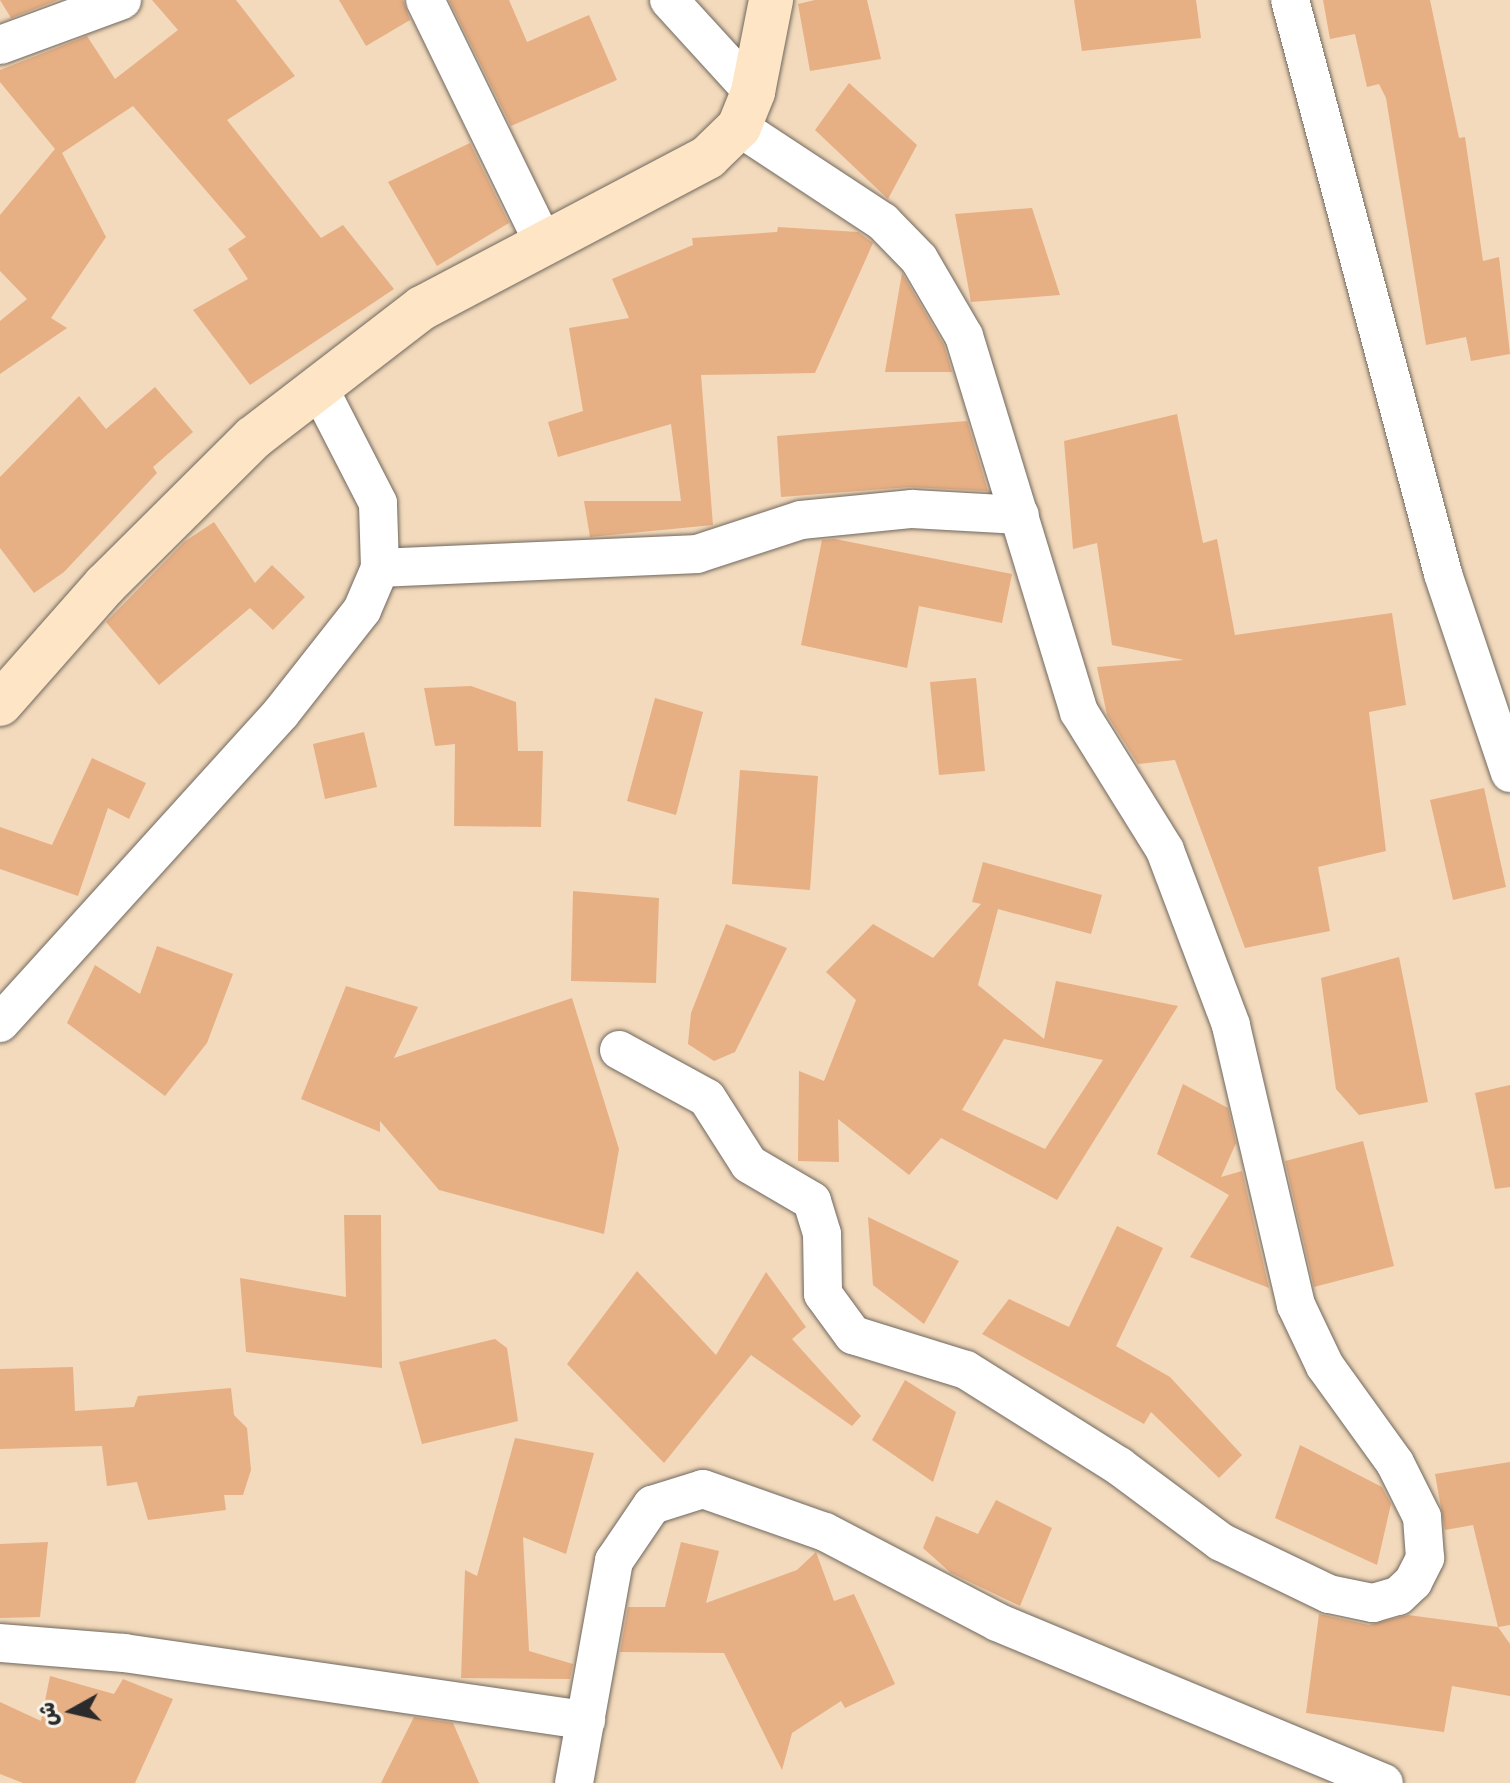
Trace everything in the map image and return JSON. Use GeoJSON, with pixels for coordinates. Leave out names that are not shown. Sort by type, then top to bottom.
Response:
{"type":"FeatureCollection","features":[{"type":"Feature","properties":{"kind":"street"},"geometry":{"type":"LineString","coordinates":[[0,45],[122,0]]}},
{"type":"Feature","properties":{"kind":"street"},"geometry":{"type":"LineString","coordinates":[[425,0],[542,240]]}},
{"type":"Feature","properties":{"kind":"street"},"geometry":{"type":"LineString","coordinates":[[619,1050],[707,1098],[749,1164],[812,1201],[822,1234],[823,1294],[853,1335],[966,1370],[1119,1466],[1221,1542],[1317,1589],[1373,1603],[1398,1596],[1413,1582],[1425,1558],[1422,1517],[1395,1463],[1325,1366],[1296,1305],[1231,1025],[1165,850],[1079,712],[969,349],[919,259],[856,201],[746,110],[669,0]]}},
{"type":"Feature","properties":{"kind":"street"},"geometry":{"type":"LineString","coordinates":[[0,704],[202,487],[319,388],[422,308],[542,240],[708,157],[746,110],[771,0]]}},
{"type":"Feature","properties":{"kind":"street"},"geometry":{"type":"LineString","coordinates":[[1290,0],[1443,574],[1510,773]]}},
{"type":"Feature","properties":{"kind":"street"},"geometry":{"type":"LineString","coordinates":[[0,1023],[322,665],[362,610],[380,568],[373,482],[319,388]]}},
{"type":"Feature","properties":{"kind":"street"},"geometry":{"type":"LineString","coordinates":[[380,568],[697,554],[801,520],[912,509],[1020,515]]}},
{"type":"Feature","properties":{"kind":"street"},"geometry":{"type":"LineString","coordinates":[[574,1783],[604,1593],[623,1542],[652,1505],[703,1489],[825,1532],[997,1622],[1384,1783]]}},
{"type":"Feature","properties":{"kind":"street"},"geometry":{"type":"LineString","coordinates":[[0,1643],[124,1653],[586,1720]]}},
{"type":"Feature","properties":{"kind":"building"},"geometry":{"type":"Polygon","coordinates":[[[0,0],[58,0],[11,18],[0,0]]]}},
{"type":"Feature","properties":{"kind":"building"},"geometry":{"type":"Polygon","coordinates":[[[152,0],[236,0],[295,76],[227,120],[321,238],[343,225],[394,289],[250,385],[193,310],[248,279],[228,249],[246,237],[133,106],[62,153],[106,237],[51,318],[67,328],[0,374],[0,321],[27,299],[0,271],[0,215],[55,149],[0,82],[0,70],[87,36],[115,79],[178,30],[152,0]]]}},
{"type":"Feature","properties":{"kind":"building"},"geometry":{"type":"Polygon","coordinates":[[[339,0],[403,0],[410,20],[366,46],[339,0]]]}},
{"type":"Feature","properties":{"kind":"building"},"geometry":{"type":"Polygon","coordinates":[[[449,0],[509,0],[527,42],[589,15],[617,80],[511,126],[449,0]]]}},
{"type":"Feature","properties":{"kind":"building"},"geometry":{"type":"Polygon","coordinates":[[[815,0],[867,0],[881,59],[810,71],[798,4],[815,0]]]}},
{"type":"Feature","properties":{"kind":"building"},"geometry":{"type":"Polygon","coordinates":[[[1074,0],[1196,0],[1201,38],[1082,51],[1074,0]]]}},
{"type":"Feature","properties":{"kind":"building"},"geometry":{"type":"Polygon","coordinates":[[[1323,0],[1430,0],[1459,138],[1465,137],[1483,261],[1499,257],[1510,354],[1471,361],[1466,337],[1426,345],[1386,98],[1379,84],[1367,87],[1355,34],[1330,39],[1323,0]]]}},
{"type":"Feature","properties":{"kind":"building"},"geometry":{"type":"Polygon","coordinates":[[[849,83],[917,145],[888,199],[815,130],[849,83]]]}},
{"type":"Feature","properties":{"kind":"building"},"geometry":{"type":"Polygon","coordinates":[[[470,143],[509,223],[437,266],[388,182],[470,143]]]}},
{"type":"Feature","properties":{"kind":"building"},"geometry":{"type":"Polygon","coordinates":[[[1032,208],[1060,295],[971,302],[955,214],[1032,208]]]}},
{"type":"Feature","properties":{"kind":"building"},"geometry":{"type":"Polygon","coordinates":[[[778,227],[858,232],[873,243],[815,373],[701,375],[713,525],[590,537],[584,501],[681,501],[671,424],[558,457],[548,422],[583,411],[569,328],[629,318],[612,279],[693,245],[692,238],[777,232],[778,227]]]}},
{"type":"Feature","properties":{"kind":"building"},"geometry":{"type":"Polygon","coordinates":[[[902,273],[944,345],[952,372],[885,372],[902,273]]]}},
{"type":"Feature","properties":{"kind":"building"},"geometry":{"type":"Polygon","coordinates":[[[155,387],[193,432],[153,467],[157,473],[64,572],[34,593],[0,548],[0,477],[79,396],[106,429],[155,387]]]}},
{"type":"Feature","properties":{"kind":"building"},"geometry":{"type":"Polygon","coordinates":[[[1177,414],[1203,543],[1217,539],[1235,635],[1392,613],[1406,705],[1369,712],[1386,851],[1318,867],[1330,931],[1245,948],[1175,760],[1138,764],[1107,715],[1097,667],[1184,660],[1112,645],[1097,543],[1073,549],[1064,441],[1177,414]]]}},
{"type":"Feature","properties":{"kind":"building"},"geometry":{"type":"Polygon","coordinates":[[[967,421],[988,491],[910,487],[781,497],[777,436],[967,421]]]}},
{"type":"Feature","properties":{"kind":"building"},"geometry":{"type":"Polygon","coordinates":[[[214,522],[255,583],[272,565],[305,597],[273,630],[250,608],[159,685],[106,622],[184,542],[214,522]]]}},
{"type":"Feature","properties":{"kind":"building"},"geometry":{"type":"Polygon","coordinates":[[[835,539],[1012,574],[1002,623],[919,606],[907,668],[801,645],[822,540],[835,539]]]}},
{"type":"Feature","properties":{"kind":"building"},"geometry":{"type":"Polygon","coordinates":[[[976,678],[985,771],[939,775],[930,682],[976,678]]]}},
{"type":"Feature","properties":{"kind":"building"},"geometry":{"type":"Polygon","coordinates":[[[471,686],[516,702],[518,751],[543,751],[541,827],[454,826],[455,744],[435,746],[424,688],[471,686]]]}},
{"type":"Feature","properties":{"kind":"building"},"geometry":{"type":"Polygon","coordinates":[[[655,698],[703,712],[676,815],[627,801],[655,698]]]}},
{"type":"Feature","properties":{"kind":"building"},"geometry":{"type":"Polygon","coordinates":[[[364,732],[377,787],[325,799],[313,744],[364,732]]]}},
{"type":"Feature","properties":{"kind":"building"},"geometry":{"type":"Polygon","coordinates":[[[92,758],[146,783],[129,819],[108,808],[78,896],[0,869],[0,827],[52,845],[92,758]]]}},
{"type":"Feature","properties":{"kind":"building"},"geometry":{"type":"Polygon","coordinates":[[[740,770],[818,776],[810,890],[732,884],[740,770]]]}},
{"type":"Feature","properties":{"kind":"building"},"geometry":{"type":"Polygon","coordinates":[[[1484,788],[1506,887],[1453,900],[1430,800],[1484,788]]]}},
{"type":"Feature","properties":{"kind":"building"},"geometry":{"type":"Polygon","coordinates":[[[983,862],[1102,895],[1091,934],[998,909],[978,985],[1044,1039],[1056,981],[1178,1006],[1057,1200],[941,1138],[909,1175],[838,1119],[839,1162],[798,1161],[799,1071],[824,1081],[856,1000],[826,972],[873,924],[933,958],[981,904],[972,902],[983,862]],[[1004,1039],[962,1110],[1045,1149],[1103,1060],[1004,1039]]]}},
{"type":"Feature","properties":{"kind":"building"},"geometry":{"type":"Polygon","coordinates":[[[573,891],[659,898],[656,983],[571,981],[573,891]]]}},
{"type":"Feature","properties":{"kind":"building"},"geometry":{"type":"Polygon","coordinates":[[[726,924],[787,948],[735,1052],[714,1061],[688,1044],[691,1013],[726,924]]]}},
{"type":"Feature","properties":{"kind":"building"},"geometry":{"type":"Polygon","coordinates":[[[157,946],[233,974],[207,1043],[165,1096],[67,1023],[95,965],[140,994],[157,946]]]}},
{"type":"Feature","properties":{"kind":"building"},"geometry":{"type":"Polygon","coordinates":[[[1399,957],[1428,1102],[1359,1115],[1336,1089],[1321,978],[1399,957]]]}},
{"type":"Feature","properties":{"kind":"building"},"geometry":{"type":"Polygon","coordinates":[[[346,986],[418,1007],[394,1058],[572,998],[619,1149],[604,1234],[439,1190],[380,1121],[380,1132],[301,1099],[346,986]]]}},
{"type":"Feature","properties":{"kind":"building"},"geometry":{"type":"Polygon","coordinates":[[[1183,1084],[1228,1108],[1236,1143],[1221,1177],[1242,1171],[1269,1288],[1190,1257],[1229,1195],[1157,1154],[1183,1084]]]}},
{"type":"Feature","properties":{"kind":"building"},"geometry":{"type":"Polygon","coordinates":[[[1510,1085],[1510,1187],[1495,1189],[1475,1093],[1510,1085]]]}},
{"type":"Feature","properties":{"kind":"building"},"geometry":{"type":"Polygon","coordinates":[[[1363,1141],[1394,1266],[1314,1287],[1285,1161],[1363,1141]]]}},
{"type":"Feature","properties":{"kind":"building"},"geometry":{"type":"Polygon","coordinates":[[[344,1215],[381,1215],[382,1368],[246,1352],[240,1278],[346,1297],[344,1215]]]}},
{"type":"Feature","properties":{"kind":"building"},"geometry":{"type":"Polygon","coordinates":[[[868,1217],[959,1261],[924,1324],[873,1285],[868,1217]]]}},
{"type":"Feature","properties":{"kind":"building"},"geometry":{"type":"Polygon","coordinates":[[[1117,1226],[1163,1248],[1116,1346],[1170,1377],[1242,1455],[1219,1478],[1151,1412],[1144,1424],[982,1334],[1009,1299],[1069,1327],[1117,1226]]]}},
{"type":"Feature","properties":{"kind":"building"},"geometry":{"type":"Polygon","coordinates":[[[637,1271],[716,1355],[766,1272],[806,1327],[792,1339],[861,1416],[852,1426],[751,1355],[664,1463],[567,1364],[637,1271]]]}},
{"type":"Feature","properties":{"kind":"building"},"geometry":{"type":"Polygon","coordinates":[[[495,1339],[507,1348],[518,1421],[422,1444],[399,1362],[495,1339]]]}},
{"type":"Feature","properties":{"kind":"building"},"geometry":{"type":"Polygon","coordinates":[[[73,1367],[75,1411],[134,1407],[138,1396],[231,1388],[234,1415],[247,1428],[251,1470],[243,1495],[224,1495],[226,1510],[148,1520],[137,1482],[107,1486],[102,1446],[0,1449],[0,1369],[73,1367]]]}},
{"type":"Feature","properties":{"kind":"building"},"geometry":{"type":"Polygon","coordinates":[[[905,1380],[956,1412],[933,1482],[872,1440],[905,1380]]]}},
{"type":"Feature","properties":{"kind":"building"},"geometry":{"type":"Polygon","coordinates":[[[515,1438],[594,1453],[566,1554],[523,1537],[529,1651],[573,1664],[570,1679],[461,1678],[465,1570],[477,1576],[515,1438]]]}},
{"type":"Feature","properties":{"kind":"building"},"geometry":{"type":"Polygon","coordinates":[[[1300,1445],[1382,1487],[1391,1504],[1377,1565],[1275,1518],[1300,1445]]]}},
{"type":"Feature","properties":{"kind":"building"},"geometry":{"type":"Polygon","coordinates":[[[1510,1462],[1510,1625],[1498,1627],[1473,1525],[1445,1530],[1435,1474],[1510,1462]]]}},
{"type":"Feature","properties":{"kind":"building"},"geometry":{"type":"Polygon","coordinates":[[[996,1500],[1052,1528],[1020,1606],[951,1573],[923,1548],[936,1516],[978,1534],[996,1500]]]}},
{"type":"Feature","properties":{"kind":"building"},"geometry":{"type":"Polygon","coordinates":[[[48,1542],[40,1617],[0,1618],[0,1544],[48,1542]]]}},
{"type":"Feature","properties":{"kind":"building"},"geometry":{"type":"Polygon","coordinates":[[[681,1542],[719,1551],[706,1603],[797,1570],[816,1552],[834,1601],[854,1594],[895,1684],[845,1708],[841,1701],[792,1733],[782,1770],[724,1653],[620,1652],[628,1607],[665,1607],[681,1542]]]}},
{"type":"Feature","properties":{"kind":"building"},"geometry":{"type":"Polygon","coordinates":[[[1319,1614],[1369,1625],[1408,1615],[1498,1627],[1510,1644],[1510,1696],[1452,1686],[1444,1732],[1306,1713],[1319,1614]]]}},
{"type":"Feature","properties":{"kind":"building"},"geometry":{"type":"Polygon","coordinates":[[[50,1676],[114,1694],[123,1679],[173,1699],[135,1783],[23,1783],[0,1774],[0,1702],[41,1721],[50,1676]]]}},
{"type":"Feature","properties":{"kind":"building"},"geometry":{"type":"Polygon","coordinates":[[[414,1717],[453,1723],[479,1783],[381,1783],[414,1717]]]}}]}
